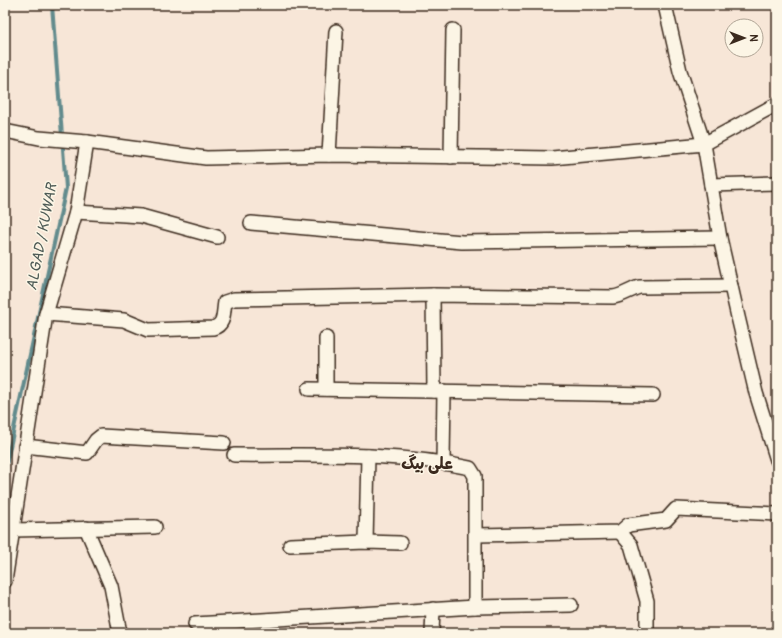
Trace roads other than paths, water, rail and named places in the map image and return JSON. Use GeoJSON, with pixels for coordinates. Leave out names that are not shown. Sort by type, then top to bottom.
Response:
{"type":"FeatureCollection","features":[{"type":"Feature","properties":{"kind":"street"},"geometry":{"type":"LineString","coordinates":[[666,5],[680,71],[704,144],[720,238],[756,393],[777,460]]}},
{"type":"Feature","properties":{"kind":"street"},"geometry":{"type":"LineString","coordinates":[[451,157],[454,30]]}},
{"type":"Feature","properties":{"kind":"street"},"geometry":{"type":"LineString","coordinates":[[329,155],[336,31]]}},
{"type":"Feature","properties":{"kind":"street"},"geometry":{"type":"LineString","coordinates":[[5,131],[39,138],[88,142],[206,158],[329,155],[552,158],[704,144],[777,104]]}},
{"type":"Feature","properties":{"kind":"street"},"geometry":{"type":"LineString","coordinates":[[5,581],[46,314],[76,212],[88,142]]}},
{"type":"Feature","properties":{"kind":"street"},"geometry":{"type":"LineString","coordinates":[[711,185],[777,183]]}},
{"type":"Feature","properties":{"kind":"street"},"geometry":{"type":"LineString","coordinates":[[76,212],[141,216],[217,237]]}},
{"type":"Feature","properties":{"kind":"street"},"geometry":{"type":"LineString","coordinates":[[251,223],[462,242],[720,238]]}},
{"type":"Feature","properties":{"kind":"street"},"geometry":{"type":"LineString","coordinates":[[46,314],[124,320],[148,330],[213,328],[219,327],[222,323],[225,302],[234,299],[433,295],[613,298],[621,296],[627,291],[639,287],[731,286]]}},
{"type":"Feature","properties":{"kind":"street"},"geometry":{"type":"LineString","coordinates":[[433,295],[443,462]]}},
{"type":"Feature","properties":{"kind":"street"},"geometry":{"type":"LineString","coordinates":[[326,338],[326,389]]}},
{"type":"Feature","properties":{"kind":"street"},"geometry":{"type":"LineString","coordinates":[[309,389],[653,395]]}},
{"type":"Feature","properties":{"kind":"street"},"geometry":{"type":"LineString","coordinates":[[25,446],[86,453],[101,436],[224,443]]}},
{"type":"Feature","properties":{"kind":"street"},"geometry":{"type":"LineString","coordinates":[[234,455],[368,456],[443,462],[470,468],[475,476],[475,606]]}},
{"type":"Feature","properties":{"kind":"street"},"geometry":{"type":"LineString","coordinates":[[366,542],[368,456]]}},
{"type":"Feature","properties":{"kind":"street"},"geometry":{"type":"LineString","coordinates":[[477,535],[620,532],[628,525],[666,520],[676,509],[777,514]]}},
{"type":"Feature","properties":{"kind":"street"},"geometry":{"type":"LineString","coordinates":[[12,530],[155,527]]}},
{"type":"Feature","properties":{"kind":"street"},"geometry":{"type":"LineString","coordinates":[[86,528],[111,586],[120,633]]}},
{"type":"Feature","properties":{"kind":"street"},"geometry":{"type":"LineString","coordinates":[[620,532],[630,545],[646,601],[647,633]]}},
{"type":"Feature","properties":{"kind":"street"},"geometry":{"type":"LineString","coordinates":[[290,545],[366,542],[400,543]]}},
{"type":"Feature","properties":{"kind":"street"},"geometry":{"type":"LineString","coordinates":[[195,624],[475,606],[571,605]]}},
{"type":"Feature","properties":{"kind":"street"},"geometry":{"type":"LineString","coordinates":[[432,633],[433,609]]}},
{"type":"Feature","properties":{"kind":"waterway","name":"ALGAD / KUWAR"},"geometry":{"type":"LineString","coordinates":[[5,470],[66,188],[52,5]]}},
{"type":"Feature","properties":{"kind":"district","name":"علی بیگ"},"geometry":{"type":"Point","coordinates":[427,464]}}]}
